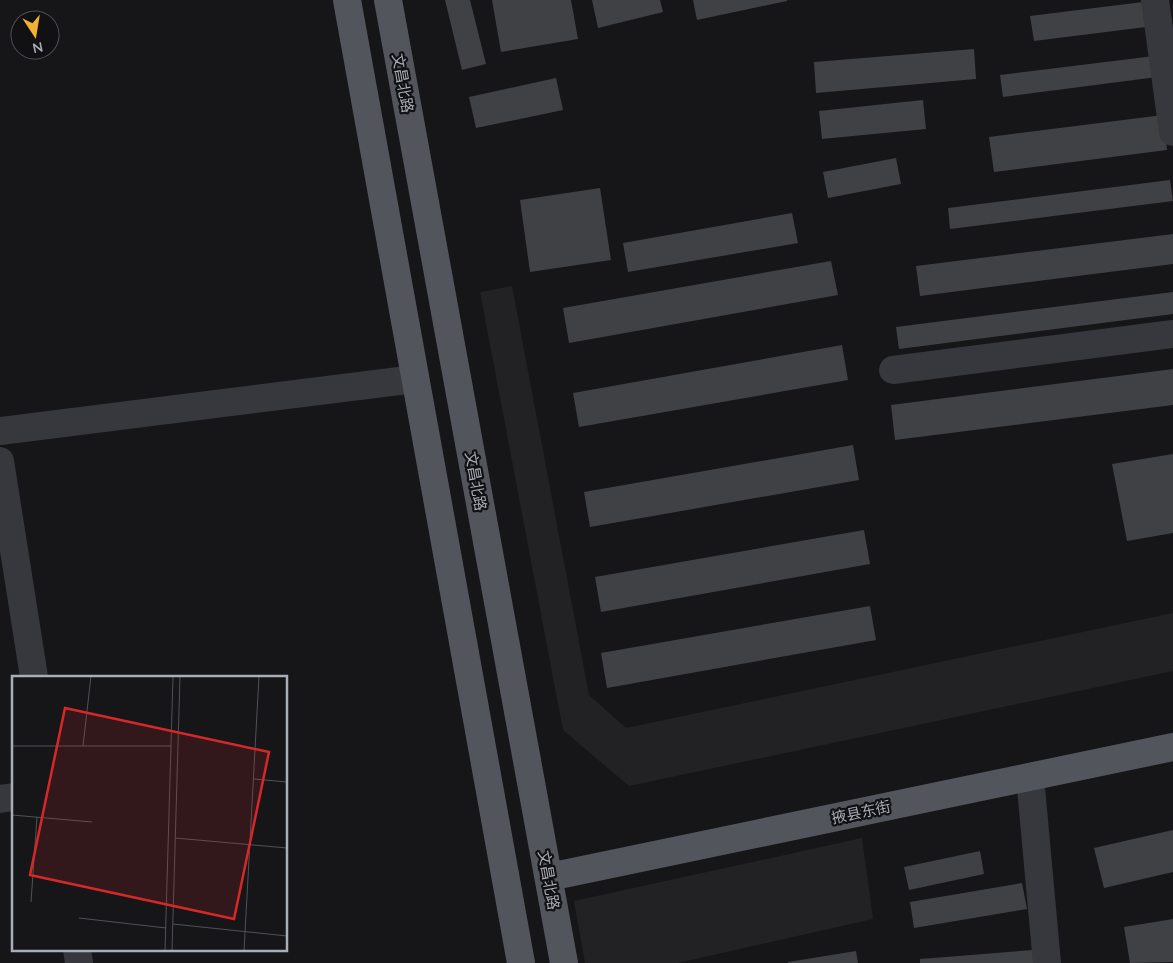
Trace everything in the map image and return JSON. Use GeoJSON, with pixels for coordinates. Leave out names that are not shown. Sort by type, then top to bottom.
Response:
{"type":"FeatureCollection","features":[{"type":"Feature","properties":{"kind":"main road"},"geometry":{"type":"LineString","coordinates":[[347,0],[521,963]]}},
{"type":"Feature","properties":{"kind":"main road","name":"文昌北路"},"geometry":{"type":"LineString","coordinates":[[388,0],[564,963]]}},
{"type":"Feature","properties":{"kind":"main road","name":"掖县东街"},"geometry":{"type":"LineString","coordinates":[[549,877],[1173,747]]}},
{"type":"Feature","properties":{"kind":"street"},"geometry":{"type":"LineString","coordinates":[[1155,0],[1173,132]]}},
{"type":"Feature","properties":{"kind":"street"},"geometry":{"type":"LineString","coordinates":[[893,370],[1173,334]]}},
{"type":"Feature","properties":{"kind":"street"},"geometry":{"type":"LineString","coordinates":[[0,431],[415,379]]}},
{"type":"Feature","properties":{"kind":"street"},"geometry":{"type":"LineString","coordinates":[[0,461],[34,676]]}},
{"type":"Feature","properties":{"kind":"street"},"geometry":{"type":"LineString","coordinates":[[1030,777],[1047,963]]}},
{"type":"Feature","properties":{"kind":"street"},"geometry":{"type":"LineString","coordinates":[[77,950],[79,963]]}},
{"type":"Feature","properties":{"kind":"shaded area"},"geometry":{"type":"Polygon","coordinates":[[[512,286],[589,695],[626,728],[1173,613],[1173,671],[629,786],[563,730],[480,292],[512,286]]]}},
{"type":"Feature","properties":{"kind":"shaded area"},"geometry":{"type":"Polygon","coordinates":[[[862,838],[873,919],[678,963],[585,963],[574,901],[862,838]]]}},
{"type":"Feature","properties":{"kind":"building"},"geometry":{"type":"Polygon","coordinates":[[[445,0],[470,0],[486,64],[462,70],[445,0]]]}},
{"type":"Feature","properties":{"kind":"building"},"geometry":{"type":"Polygon","coordinates":[[[492,0],[571,0],[578,39],[501,52],[492,0]]]}},
{"type":"Feature","properties":{"kind":"building"},"geometry":{"type":"Polygon","coordinates":[[[592,0],[660,0],[663,12],[598,28],[592,0]]]}},
{"type":"Feature","properties":{"kind":"building"},"geometry":{"type":"Polygon","coordinates":[[[693,0],[787,0],[787,1],[697,20],[693,0]]]}},
{"type":"Feature","properties":{"kind":"building"},"geometry":{"type":"Polygon","coordinates":[[[1143,2],[1146,27],[1034,41],[1030,16],[1143,2]]]}},
{"type":"Feature","properties":{"kind":"building"},"geometry":{"type":"Polygon","coordinates":[[[974,49],[976,79],[816,93],[814,62],[974,49]]]}},
{"type":"Feature","properties":{"kind":"building"},"geometry":{"type":"Polygon","coordinates":[[[1154,56],[1157,77],[1003,97],[1000,75],[1154,56]]]}},
{"type":"Feature","properties":{"kind":"building"},"geometry":{"type":"Polygon","coordinates":[[[556,78],[563,110],[476,128],[469,97],[556,78]]]}},
{"type":"Feature","properties":{"kind":"building"},"geometry":{"type":"Polygon","coordinates":[[[923,100],[926,129],[822,139],[819,111],[923,100]]]}},
{"type":"Feature","properties":{"kind":"building"},"geometry":{"type":"Polygon","coordinates":[[[1163,115],[1167,150],[994,172],[989,137],[1163,115]]]}},
{"type":"Feature","properties":{"kind":"building"},"geometry":{"type":"Polygon","coordinates":[[[896,158],[901,184],[828,198],[823,172],[896,158]]]}},
{"type":"Feature","properties":{"kind":"building"},"geometry":{"type":"Polygon","coordinates":[[[1170,180],[1173,201],[950,229],[948,208],[1170,180]]]}},
{"type":"Feature","properties":{"kind":"building"},"geometry":{"type":"Polygon","coordinates":[[[600,188],[611,260],[530,272],[520,200],[600,188]]]}},
{"type":"Feature","properties":{"kind":"building"},"geometry":{"type":"Polygon","coordinates":[[[792,213],[798,243],[628,272],[623,243],[792,213]]]}},
{"type":"Feature","properties":{"kind":"building"},"geometry":{"type":"Polygon","coordinates":[[[1173,234],[1173,264],[920,296],[916,266],[1173,234]]]}},
{"type":"Feature","properties":{"kind":"building"},"geometry":{"type":"Polygon","coordinates":[[[831,261],[838,295],[569,343],[563,308],[831,261]]]}},
{"type":"Feature","properties":{"kind":"building"},"geometry":{"type":"Polygon","coordinates":[[[1173,292],[1173,314],[899,349],[896,327],[1173,292]]]}},
{"type":"Feature","properties":{"kind":"building"},"geometry":{"type":"Polygon","coordinates":[[[842,345],[848,380],[579,427],[573,393],[842,345]]]}},
{"type":"Feature","properties":{"kind":"building"},"geometry":{"type":"Polygon","coordinates":[[[1173,369],[1173,405],[895,440],[891,405],[1173,369]]]}},
{"type":"Feature","properties":{"kind":"building"},"geometry":{"type":"Polygon","coordinates":[[[853,445],[859,480],[590,527],[584,492],[853,445]]]}},
{"type":"Feature","properties":{"kind":"building"},"geometry":{"type":"Polygon","coordinates":[[[1173,454],[1173,533],[1127,541],[1112,464],[1173,454]]]}},
{"type":"Feature","properties":{"kind":"building"},"geometry":{"type":"Polygon","coordinates":[[[864,530],[870,564],[601,612],[595,577],[864,530]]]}},
{"type":"Feature","properties":{"kind":"building"},"geometry":{"type":"Polygon","coordinates":[[[870,606],[876,640],[607,688],[601,653],[870,606]]]}},
{"type":"Feature","properties":{"kind":"building"},"geometry":{"type":"Polygon","coordinates":[[[1173,830],[1173,872],[1104,888],[1094,848],[1173,830]]]}},
{"type":"Feature","properties":{"kind":"building"},"geometry":{"type":"Polygon","coordinates":[[[980,851],[984,874],[909,890],[904,867],[980,851]]]}},
{"type":"Feature","properties":{"kind":"building"},"geometry":{"type":"Polygon","coordinates":[[[1022,883],[1027,909],[914,928],[910,902],[1022,883]]]}},
{"type":"Feature","properties":{"kind":"building"},"geometry":{"type":"Polygon","coordinates":[[[1173,919],[1173,962],[1130,963],[1124,927],[1173,919]]]}},
{"type":"Feature","properties":{"kind":"building"},"geometry":{"type":"Polygon","coordinates":[[[1033,950],[1034,963],[920,963],[920,959],[1033,950]]]}},
{"type":"Feature","properties":{"kind":"building"},"geometry":{"type":"Polygon","coordinates":[[[856,951],[858,963],[788,963],[788,962],[856,951]]]}}]}
